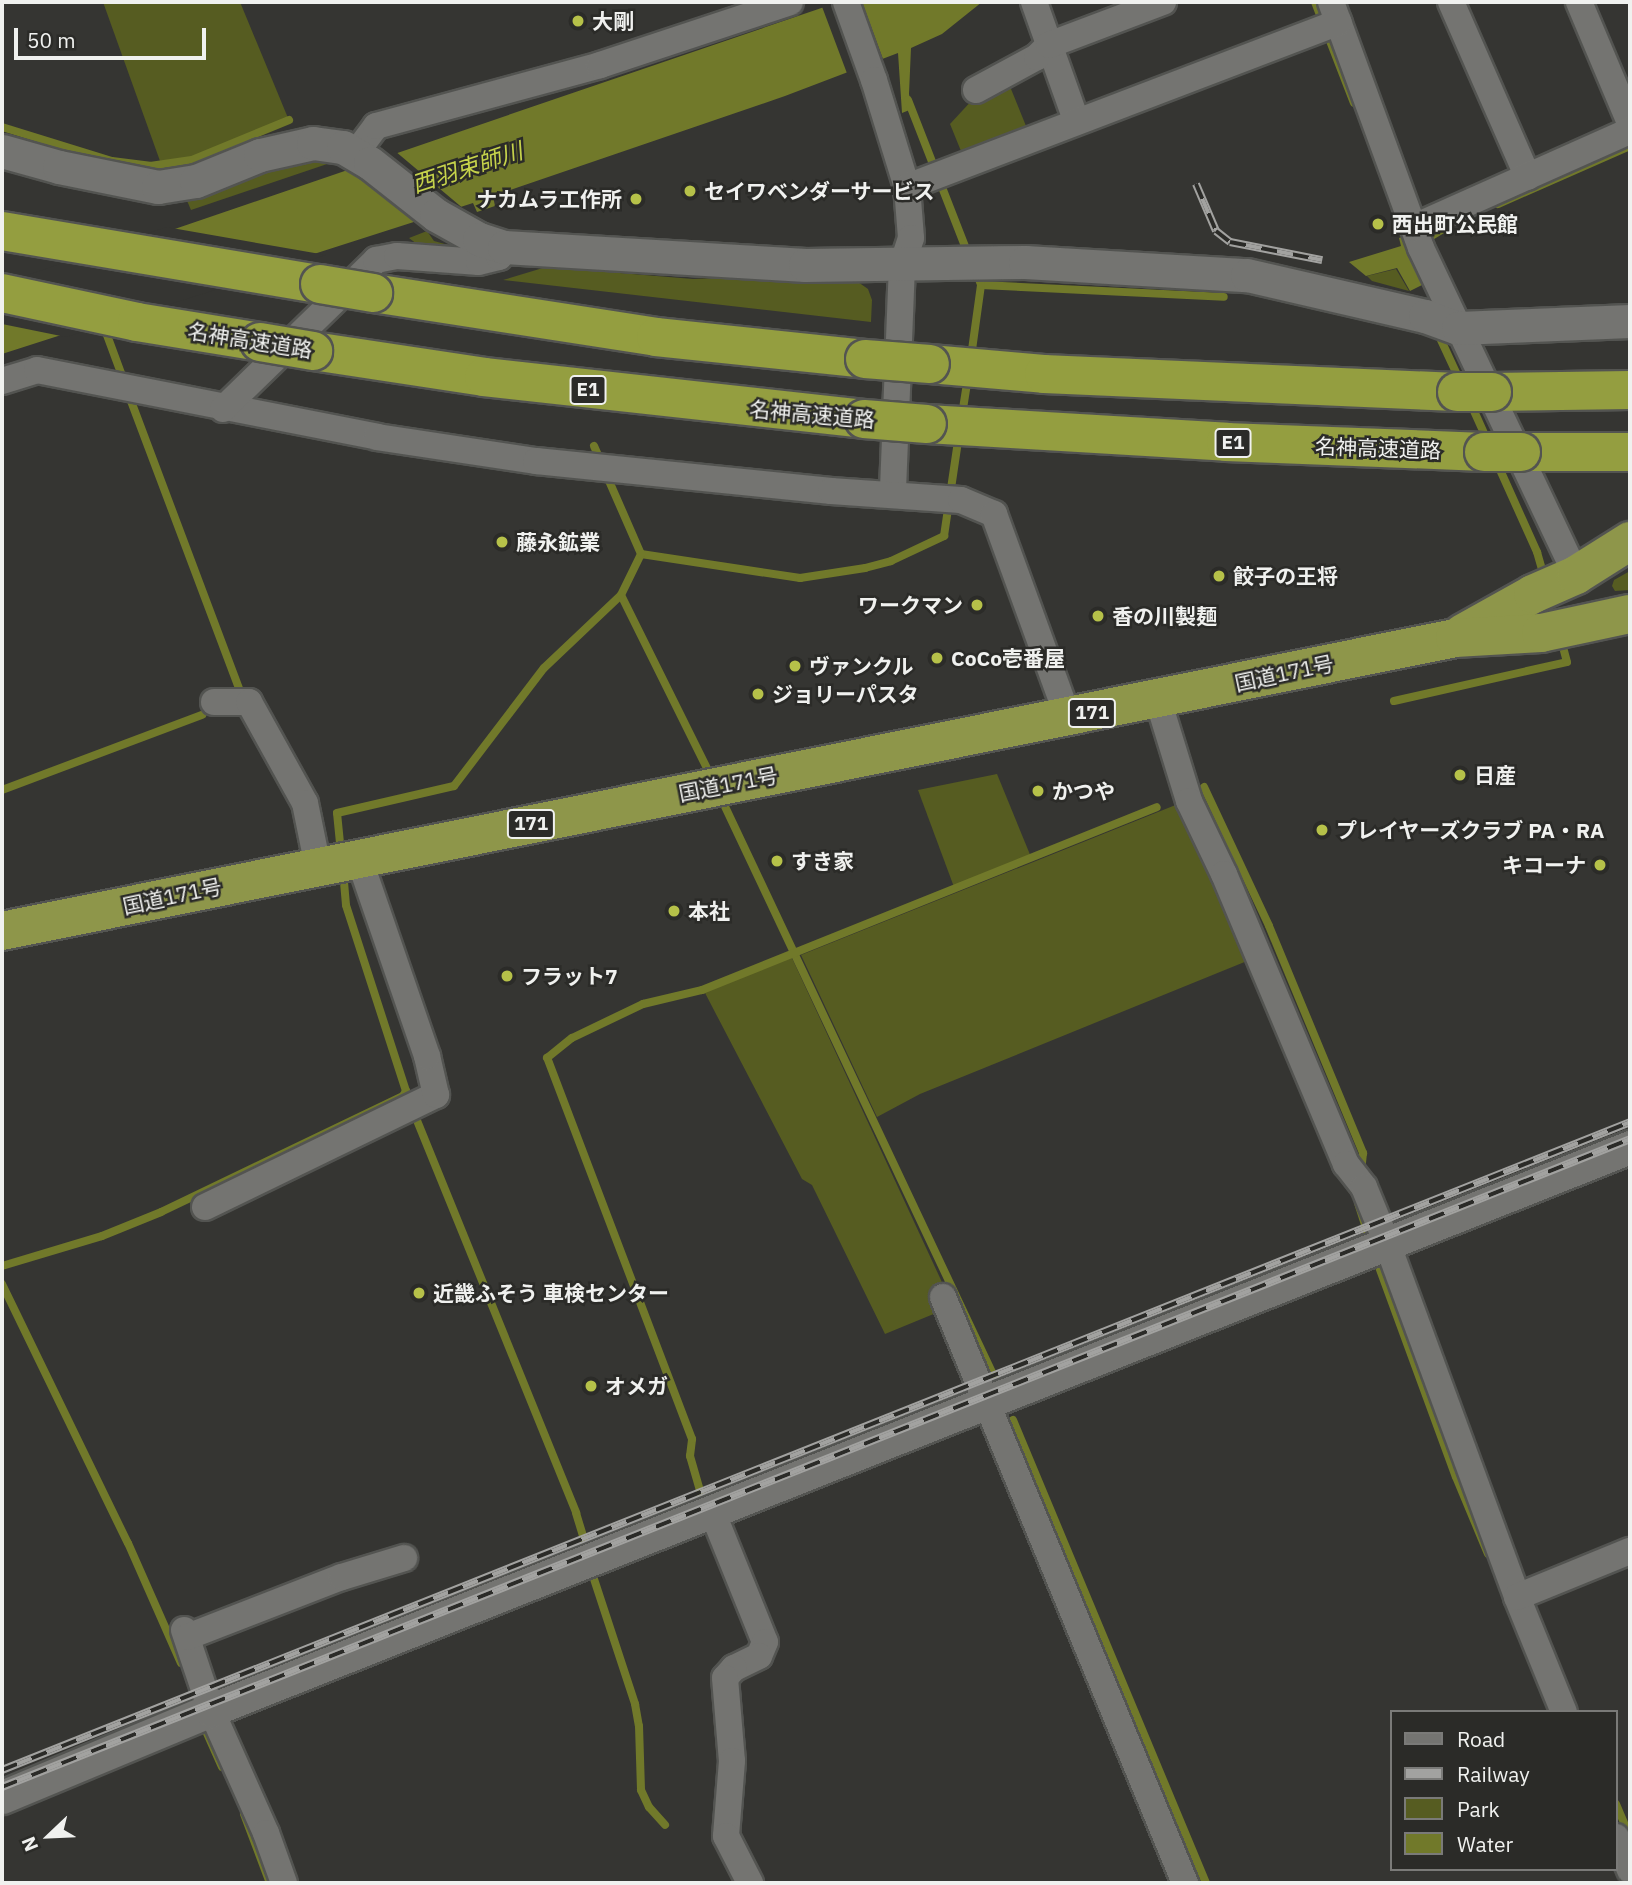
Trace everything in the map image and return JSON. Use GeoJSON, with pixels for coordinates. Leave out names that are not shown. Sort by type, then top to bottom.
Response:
{"type":"FeatureCollection","features":[{"type":"Feature","properties":{"kind":"highway"},"geometry":{"type":"LineString","coordinates":[[2,231],[42,240],[656,337],[865,359],[961,367],[1474,392],[1630,390]]}},
{"type":"Feature","properties":{"kind":"highway","name":"名神高速道路"},"geometry":{"type":"LineString","coordinates":[[2,293],[191,331],[523,382],[864,419],[1226,442],[1502,452],[1630,452]]}},
{"type":"Feature","properties":{"kind":"highway","name":"国道171号"},"geometry":{"type":"LineString","coordinates":[[1455,638],[1630,541]]}},
{"type":"Feature","properties":{"kind":"highway","name":"国道171号"},"geometry":{"type":"LineString","coordinates":[[2,931],[1455,638],[1556,630],[1630,614]]}},
{"type":"Feature","properties":{"kind":"street"},"geometry":{"type":"LineString","coordinates":[[362,159],[376,126],[600,65],[790,2]]}},
{"type":"Feature","properties":{"kind":"street"},"geometry":{"type":"LineString","coordinates":[[846,2],[874,80],[924,180],[902,265],[893,495]]}},
{"type":"Feature","properties":{"kind":"street"},"geometry":{"type":"LineString","coordinates":[[1034,2],[1076,120]]}},
{"type":"Feature","properties":{"kind":"street"},"geometry":{"type":"LineString","coordinates":[[976,90],[1037,57],[1049,44],[1163,2]]}},
{"type":"Feature","properties":{"kind":"street"},"geometry":{"type":"LineString","coordinates":[[1451,2],[1528,177]]}},
{"type":"Feature","properties":{"kind":"street"},"geometry":{"type":"LineString","coordinates":[[1579,2],[1630,123]]}},
{"type":"Feature","properties":{"kind":"street"},"geometry":{"type":"LineString","coordinates":[[924,180],[1309,33],[1335,12],[1417,236],[1458,328],[1555,584]]}},
{"type":"Feature","properties":{"kind":"street"},"geometry":{"type":"LineString","coordinates":[[1417,236],[1528,177],[1630,131]]}},
{"type":"Feature","properties":{"kind":"street"},"geometry":{"type":"LineString","coordinates":[[2,151],[59,167],[158,187],[196,181],[260,155],[313,143],[343,147],[436,215],[479,239],[504,247],[805,265],[1030,263],[1247,275],[1425,316],[1458,328],[1630,321]]}},
{"type":"Feature","properties":{"kind":"street"},"geometry":{"type":"LineString","coordinates":[[223,409],[376,260],[397,256],[479,262],[499,257],[504,247]]}},
{"type":"Feature","properties":{"kind":"street"},"geometry":{"type":"LineString","coordinates":[[2,381],[37,370],[141,393],[377,437],[590,467],[961,500],[994,514],[1068,717]]}},
{"type":"Feature","properties":{"kind":"street"},"geometry":{"type":"LineString","coordinates":[[1158,700],[1189,801],[1224,874],[1357,1178],[1376,1248],[1563,1710]]}},
{"type":"Feature","properties":{"kind":"street"},"geometry":{"type":"LineString","coordinates":[[205,1207],[436,1095],[427,1056],[305,803],[249,702],[214,702]]}},
{"type":"Feature","properties":{"kind":"street"},"geometry":{"type":"LineString","coordinates":[[2,1797],[203,1714],[1630,1147]]}},
{"type":"Feature","properties":{"kind":"street"},"geometry":{"type":"LineString","coordinates":[[943,1297],[1185,1883]]}},
{"type":"Feature","properties":{"kind":"street"},"geometry":{"type":"LineString","coordinates":[[712,1511],[765,1642],[759,1656],[734,1668],[725,1678],[732,1761],[726,1836],[750,1883]]}},
{"type":"Feature","properties":{"kind":"street"},"geometry":{"type":"LineString","coordinates":[[1517,1597],[1630,1551]]}},
{"type":"Feature","properties":{"kind":"street"},"geometry":{"type":"LineString","coordinates":[[284,1883],[266,1833],[203,1714],[185,1634],[342,1577],[404,1558]]}},
{"type":"Feature","properties":{"kind":"street"},"geometry":{"type":"LineString","coordinates":[[1618,1842],[1630,1870]]}},
{"type":"Feature","properties":{"kind":"green space"},"geometry":{"type":"Polygon","coordinates":[[[103,2],[240,2],[288,118],[194,157],[160,161],[103,2]]]}},
{"type":"Feature","properties":{"kind":"green space"},"geometry":{"type":"Polygon","coordinates":[[[1009,84],[1026,126],[961,151],[950,124],[975,97],[1009,84]]]}},
{"type":"Feature","properties":{"kind":"green space"},"geometry":{"type":"Polygon","coordinates":[[[302,158],[336,161],[191,210],[185,196],[302,158]]]}},
{"type":"Feature","properties":{"kind":"green space"},"geometry":{"type":"Polygon","coordinates":[[[427,231],[434,241],[474,252],[426,251],[409,238],[427,231]]]}},
{"type":"Feature","properties":{"kind":"green space"},"geometry":{"type":"Polygon","coordinates":[[[546,267],[693,279],[793,275],[858,282],[868,289],[872,300],[871,322],[503,280],[546,267]]]}},
{"type":"Feature","properties":{"kind":"green space"},"geometry":{"type":"Polygon","coordinates":[[[1396,269],[1409,291],[1372,281],[1367,276],[1396,269]]]}},
{"type":"Feature","properties":{"kind":"green space"},"geometry":{"type":"Polygon","coordinates":[[[1630,571],[1630,590],[1615,591],[1612,586],[1614,580],[1630,571]]]}},
{"type":"Feature","properties":{"kind":"green space"},"geometry":{"type":"Polygon","coordinates":[[[997,774],[1031,857],[954,887],[918,790],[997,774]]]}},
{"type":"Feature","properties":{"kind":"green space"},"geometry":{"type":"Polygon","coordinates":[[[1178,804],[1217,883],[1247,961],[920,1094],[877,1117],[801,955],[1178,804]]]}},
{"type":"Feature","properties":{"kind":"green space"},"geometry":{"type":"Polygon","coordinates":[[[791,956],[953,1306],[885,1334],[812,1185],[802,1179],[704,991],[791,956]]]}},
{"type":"Feature","properties":{"kind":"water","name":"西羽束師川"},"geometry":{"type":"Polygon","coordinates":[[[839,2],[982,2],[942,34],[911,48],[909,94],[912,109],[902,113],[898,53],[785,96],[493,196],[495,206],[477,212],[473,203],[2,354],[2,288],[839,2]]]}},
{"type":"Feature","properties":{"kind":"water"},"geometry":{"type":"Polygon","coordinates":[[[1407,235],[1430,281],[1410,291],[1397,268],[1366,276],[1349,262],[1401,246],[1399,238],[1407,235]]]}},
{"type":"Feature","properties":{"kind":"pier"},"geometry":{"type":"Polygon","coordinates":[[[862,2],[884,62],[848,76],[821,4],[862,2]]]}},
{"type":"Feature","properties":{"kind":"pier"},"geometry":{"type":"Polygon","coordinates":[[[395,151],[465,210],[420,224],[346,167],[395,151]]]}},
{"type":"Feature","properties":{"kind":"pier"},"geometry":{"type":"Polygon","coordinates":[[[166,227],[326,255],[66,337],[2,324],[2,284],[166,227]]]}},
{"type":"Feature","properties":{"kind":"waterway"},"geometry":{"type":"LineString","coordinates":[[1315,2],[1354,103]]}},
{"type":"Feature","properties":{"kind":"waterway"},"geometry":{"type":"LineString","coordinates":[[908,100],[968,254]]}},
{"type":"Feature","properties":{"kind":"waterway"},"geometry":{"type":"LineString","coordinates":[[2,127],[112,161],[150,166],[192,160],[289,120]]}},
{"type":"Feature","properties":{"kind":"waterway"},"geometry":{"type":"LineString","coordinates":[[1498,204],[1630,146]]}},
{"type":"Feature","properties":{"kind":"waterway"},"geometry":{"type":"LineString","coordinates":[[1423,241],[1448,226]]}},
{"type":"Feature","properties":{"kind":"waterway"},"geometry":{"type":"LineString","coordinates":[[975,269],[981,285],[1224,297]]}},
{"type":"Feature","properties":{"kind":"waterway"},"geometry":{"type":"LineString","coordinates":[[971,357],[981,285]]}},
{"type":"Feature","properties":{"kind":"waterway"},"geometry":{"type":"LineString","coordinates":[[104,327],[124,381]]}},
{"type":"Feature","properties":{"kind":"waterway"},"geometry":{"type":"LineString","coordinates":[[1441,340],[1460,381]]}},
{"type":"Feature","properties":{"kind":"waterway"},"geometry":{"type":"LineString","coordinates":[[962,415],[968,376]]}},
{"type":"Feature","properties":{"kind":"waterway"},"geometry":{"type":"LineString","coordinates":[[128,393],[239,688]]}},
{"type":"Feature","properties":{"kind":"waterway"},"geometry":{"type":"LineString","coordinates":[[1470,402],[1488,442]]}},
{"type":"Feature","properties":{"kind":"waterway"},"geometry":{"type":"LineString","coordinates":[[641,554],[800,578],[865,568],[891,561],[944,536],[959,435]]}},
{"type":"Feature","properties":{"kind":"waterway"},"geometry":{"type":"LineString","coordinates":[[594,446],[601,462]]}},
{"type":"Feature","properties":{"kind":"waterway"},"geometry":{"type":"LineString","coordinates":[[1497,463],[1537,552],[1544,577]]}},
{"type":"Feature","properties":{"kind":"waterway"},"geometry":{"type":"LineString","coordinates":[[341,853],[337,813],[454,786],[544,668],[621,595],[641,554],[606,474]]}},
{"type":"Feature","properties":{"kind":"waterway"},"geometry":{"type":"LineString","coordinates":[[621,595],[712,778]]}},
{"type":"Feature","properties":{"kind":"waterway"},"geometry":{"type":"LineString","coordinates":[[1394,701],[1567,662],[1561,640]]}},
{"type":"Feature","properties":{"kind":"waterway"},"geometry":{"type":"LineString","coordinates":[[2,790],[202,715]]}},
{"type":"Feature","properties":{"kind":"waterway"},"geometry":{"type":"LineString","coordinates":[[1204,787],[1269,926],[1363,1153],[1361,1172]]}},
{"type":"Feature","properties":{"kind":"waterway"},"geometry":{"type":"LineString","coordinates":[[720,796],[998,1385]]}},
{"type":"Feature","properties":{"kind":"waterway"},"geometry":{"type":"LineString","coordinates":[[703,1501],[690,1456],[692,1439],[547,1058],[572,1038],[643,1004],[702,990],[1157,807]]}},
{"type":"Feature","properties":{"kind":"waterway"},"geometry":{"type":"LineString","coordinates":[[2,1266],[102,1236],[161,1212],[403,1096],[406,1091],[346,905],[343,873]]}},
{"type":"Feature","properties":{"kind":"waterway"},"geometry":{"type":"LineString","coordinates":[[416,1118],[576,1513],[586,1546]]}},
{"type":"Feature","properties":{"kind":"waterway"},"geometry":{"type":"LineString","coordinates":[[1358,1203],[1371,1243]]}},
{"type":"Feature","properties":{"kind":"waterway"},"geometry":{"type":"LineString","coordinates":[[1375,1256],[1456,1477],[1488,1554]]}},
{"type":"Feature","properties":{"kind":"waterway"},"geometry":{"type":"LineString","coordinates":[[2,1284],[128,1543],[181,1663]]}},
{"type":"Feature","properties":{"kind":"waterway"},"geometry":{"type":"LineString","coordinates":[[1013,1420],[1206,1883]]}},
{"type":"Feature","properties":{"kind":"waterway"},"geometry":{"type":"LineString","coordinates":[[593,1576],[635,1704],[639,1726],[641,1790],[649,1807],[665,1825]]}},
{"type":"Feature","properties":{"kind":"waterway"},"geometry":{"type":"LineString","coordinates":[[202,1722],[222,1767]]}},
{"type":"Feature","properties":{"kind":"waterway"},"geometry":{"type":"LineString","coordinates":[[1618,1809],[1630,1837]]}},
{"type":"Feature","properties":{"kind":"waterway"},"geometry":{"type":"LineString","coordinates":[[244,1814],[270,1883]]}},
{"type":"Feature","properties":{"kind":"railway"},"geometry":{"type":"LineString","coordinates":[[1196,184],[1216,231],[1230,242],[1322,260]]}},
{"type":"Feature","properties":{"kind":"railway"},"geometry":{"type":"LineString","coordinates":[[2,1770],[1630,1122]]}},
{"type":"Feature","properties":{"kind":"railway"},"geometry":{"type":"LineString","coordinates":[[2,1787],[1630,1139]]}},
{"type":"Feature","properties":{"kind":"place","name":"大剛"},"geometry":{"type":"Point","coordinates":[578,21]}},
{"type":"Feature","properties":{"kind":"place","name":"セイワベンダーサービス"},"geometry":{"type":"Point","coordinates":[690,191]}},
{"type":"Feature","properties":{"kind":"place","name":"ナカムラ工作所"},"geometry":{"type":"Point","coordinates":[636,199]}},
{"type":"Feature","properties":{"kind":"place","name":"西出町公民館"},"geometry":{"type":"Point","coordinates":[1378,224]}},
{"type":"Feature","properties":{"kind":"place","name":"藤永鉱業"},"geometry":{"type":"Point","coordinates":[502,542]}},
{"type":"Feature","properties":{"kind":"place","name":"餃子の王将"},"geometry":{"type":"Point","coordinates":[1219,576]}},
{"type":"Feature","properties":{"kind":"place","name":"ワークマン"},"geometry":{"type":"Point","coordinates":[977,605]}},
{"type":"Feature","properties":{"kind":"place","name":"香の川製麺"},"geometry":{"type":"Point","coordinates":[1098,616]}},
{"type":"Feature","properties":{"kind":"place","name":"CoCo壱番屋"},"geometry":{"type":"Point","coordinates":[937,658]}},
{"type":"Feature","properties":{"kind":"place","name":"ヴァンクル"},"geometry":{"type":"Point","coordinates":[795,666]}},
{"type":"Feature","properties":{"kind":"place","name":"ジョリーパスタ"},"geometry":{"type":"Point","coordinates":[758,694]}},
{"type":"Feature","properties":{"kind":"place","name":"日産"},"geometry":{"type":"Point","coordinates":[1460,775]}},
{"type":"Feature","properties":{"kind":"place","name":"かつや"},"geometry":{"type":"Point","coordinates":[1038,791]}},
{"type":"Feature","properties":{"kind":"place","name":"プレイヤーズクラブ PA・RA"},"geometry":{"type":"Point","coordinates":[1322,830]}},
{"type":"Feature","properties":{"kind":"place","name":"すき家"},"geometry":{"type":"Point","coordinates":[777,861]}},
{"type":"Feature","properties":{"kind":"place","name":"キコーナ"},"geometry":{"type":"Point","coordinates":[1600,865]}},
{"type":"Feature","properties":{"kind":"place","name":"本社"},"geometry":{"type":"Point","coordinates":[674,911]}},
{"type":"Feature","properties":{"kind":"place","name":"フラット7"},"geometry":{"type":"Point","coordinates":[507,976]}},
{"type":"Feature","properties":{"kind":"place","name":"近畿ふそう 車検センター"},"geometry":{"type":"Point","coordinates":[419,1293]}},
{"type":"Feature","properties":{"kind":"place","name":"オメガ"},"geometry":{"type":"Point","coordinates":[591,1386]}}]}
